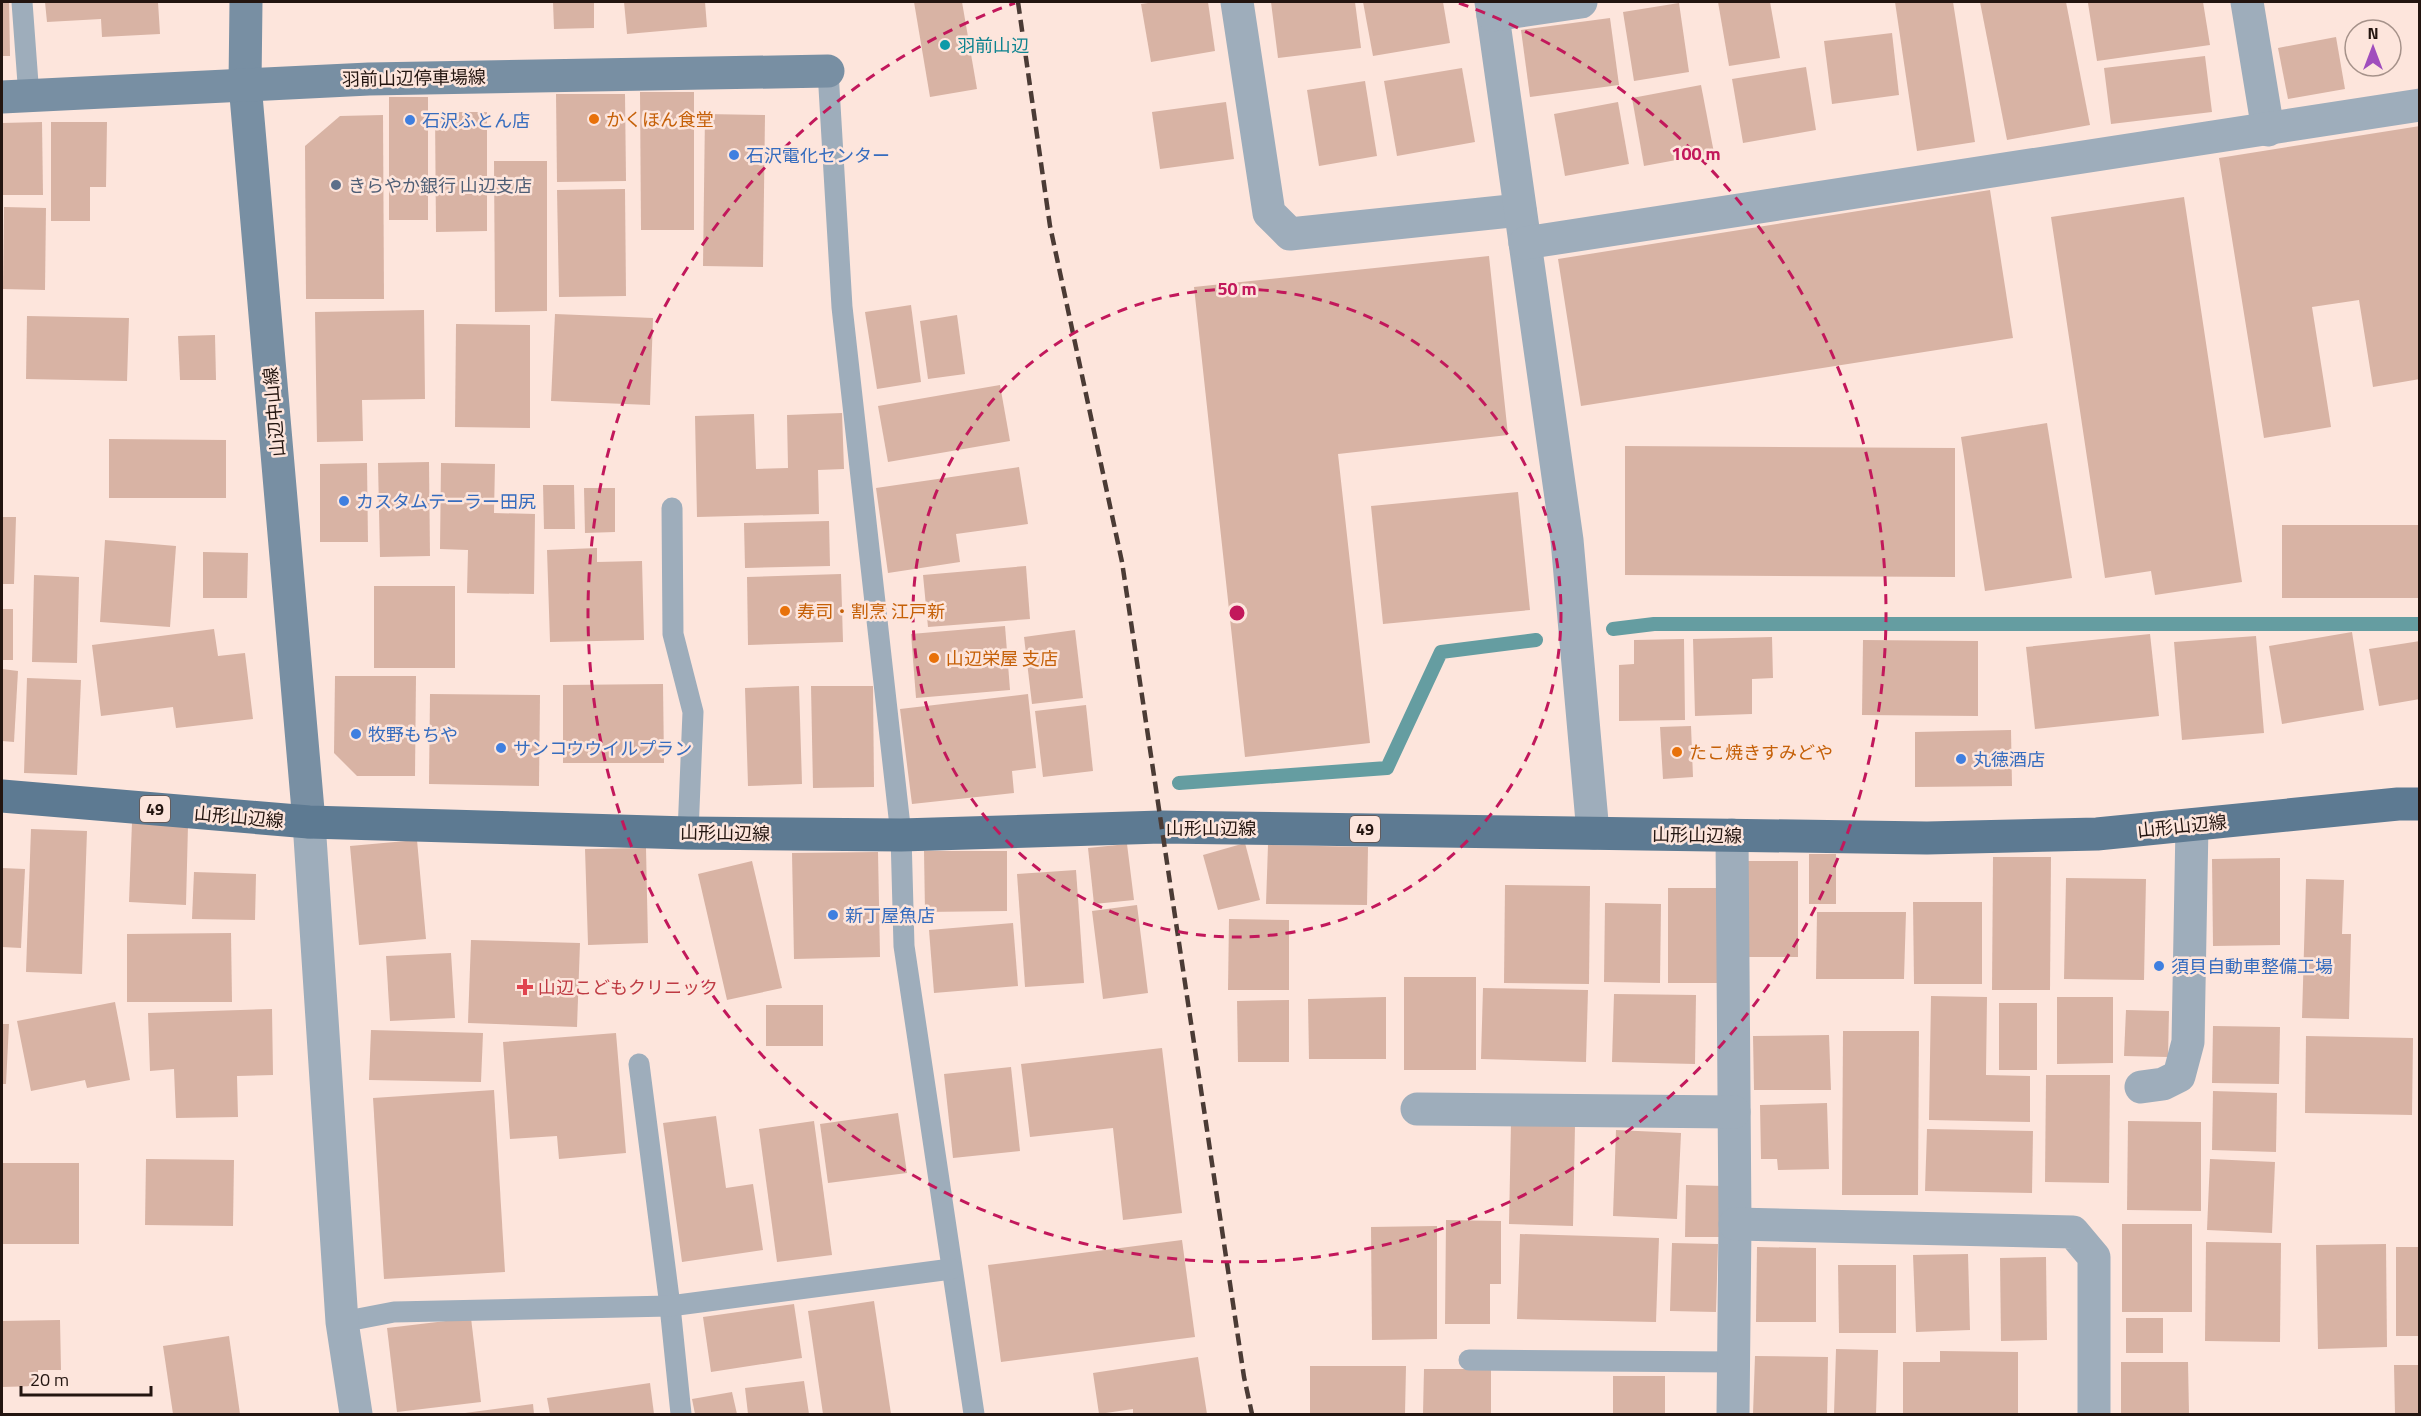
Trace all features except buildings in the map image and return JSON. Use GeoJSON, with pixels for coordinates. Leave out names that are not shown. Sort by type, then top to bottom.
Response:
{"type":"FeatureCollection","features":[{"type":"Feature","properties":{"kind":"main road","name":"山辺中山線"},"geometry":{"type":"LineString","coordinates":[[246,2],[245,84],[309,822]]}},
{"type":"Feature","properties":{"kind":"main road","name":"羽前山辺停車場線"},"geometry":{"type":"LineString","coordinates":[[15,97],[381,78],[828,71]]}},
{"type":"Feature","properties":{"kind":"main road","name":"山形山辺線"},"geometry":{"type":"LineString","coordinates":[[2,796],[309,822],[901,835],[1161,828],[1927,838],[2097,834],[2398,804],[2420,804]]}},
{"type":"Feature","properties":{"kind":"street"},"geometry":{"type":"LineString","coordinates":[[1237,2],[1269,213],[1290,234],[1520,210]]}},
{"type":"Feature","properties":{"kind":"street"},"geometry":{"type":"LineString","coordinates":[[1581,2],[1492,8],[1567,540],[1593,833]]}},
{"type":"Feature","properties":{"kind":"street"},"geometry":{"type":"LineString","coordinates":[[2247,2],[2268,130]]}},
{"type":"Feature","properties":{"kind":"street"},"geometry":{"type":"LineString","coordinates":[[1525,243],[2420,105]]}},
{"type":"Feature","properties":{"kind":"street"},"geometry":{"type":"LineString","coordinates":[[309,822],[342,1322],[356,1414]]}},
{"type":"Feature","properties":{"kind":"street"},"geometry":{"type":"LineString","coordinates":[[2140,1088],[2163,1084],[2179,1076],[2188,1042],[2192,825]]}},
{"type":"Feature","properties":{"kind":"street"},"geometry":{"type":"LineString","coordinates":[[1732,835],[1735,1224],[1733,1414]]}},
{"type":"Feature","properties":{"kind":"street"},"geometry":{"type":"LineString","coordinates":[[1418,1109],[1734,1112]]}},
{"type":"Feature","properties":{"kind":"street"},"geometry":{"type":"LineString","coordinates":[[1735,1224],[2073,1232],[2094,1257],[2094,1414]]}},
{"type":"Feature","properties":{"kind":"lane"},"geometry":{"type":"LineString","coordinates":[[15,97],[22,2]]}},
{"type":"Feature","properties":{"kind":"lane"},"geometry":{"type":"LineString","coordinates":[[828,71],[843,307],[901,835],[904,946],[974,1414]]}},
{"type":"Feature","properties":{"kind":"lane"},"geometry":{"type":"LineString","coordinates":[[672,508],[673,634],[693,712],[688,832]]}},
{"type":"Feature","properties":{"kind":"lane"},"geometry":{"type":"LineString","coordinates":[[639,1064],[670,1306],[681,1414]]}},
{"type":"Feature","properties":{"kind":"lane"},"geometry":{"type":"LineString","coordinates":[[342,1322],[394,1312],[670,1306],[951,1269]]}},
{"type":"Feature","properties":{"kind":"lane"},"geometry":{"type":"LineString","coordinates":[[1469,1360],[1734,1362]]}},
{"type":"Feature","properties":{"kind":"waterway"},"geometry":{"type":"LineString","coordinates":[[1613,629],[1654,624],[2420,624]]}},
{"type":"Feature","properties":{"kind":"waterway"},"geometry":{"type":"LineString","coordinates":[[1179,783],[1387,768],[1441,652],[1536,640]]}},
{"type":"Feature","properties":{"kind":"railway"},"geometry":{"type":"LineString","coordinates":[[1018,2],[1050,226],[1122,562],[1244,1377],[1252,1414]]}},
{"type":"Feature","properties":{"kind":"place","name":"羽前山辺"},"geometry":{"type":"Point","coordinates":[945,45]}},
{"type":"Feature","properties":{"kind":"place","name":"かくほん食堂"},"geometry":{"type":"Point","coordinates":[594,119]}},
{"type":"Feature","properties":{"kind":"place","name":"石沢ふとん店"},"geometry":{"type":"Point","coordinates":[410,120]}},
{"type":"Feature","properties":{"kind":"place","name":"石沢電化センター"},"geometry":{"type":"Point","coordinates":[734,155]}},
{"type":"Feature","properties":{"kind":"place","name":"きらやか銀行 山辺支店"},"geometry":{"type":"Point","coordinates":[336,185]}},
{"type":"Feature","properties":{"kind":"place","name":"カスタムテーラー田尻"},"geometry":{"type":"Point","coordinates":[344,501]}},
{"type":"Feature","properties":{"kind":"place","name":"寿司・割烹 江戸新"},"geometry":{"type":"Point","coordinates":[785,611]}},
{"type":"Feature","properties":{"kind":"place","name":"山辺栄屋 支店"},"geometry":{"type":"Point","coordinates":[934,658]}},
{"type":"Feature","properties":{"kind":"place","name":"牧野もちや"},"geometry":{"type":"Point","coordinates":[356,734]}},
{"type":"Feature","properties":{"kind":"place","name":"サンコウウイルプラン"},"geometry":{"type":"Point","coordinates":[501,748]}},
{"type":"Feature","properties":{"kind":"place","name":"たこ焼きすみどや"},"geometry":{"type":"Point","coordinates":[1677,752]}},
{"type":"Feature","properties":{"kind":"place","name":"丸徳酒店"},"geometry":{"type":"Point","coordinates":[1961,759]}},
{"type":"Feature","properties":{"kind":"place","name":"新丁屋魚店"},"geometry":{"type":"Point","coordinates":[833,915]}},
{"type":"Feature","properties":{"kind":"place","name":"須貝自動車整備工場"},"geometry":{"type":"Point","coordinates":[2159,966]}},
{"type":"Feature","properties":{"kind":"place","name":"山辺こどもクリニック"},"geometry":{"type":"Point","coordinates":[525,987]}}]}
